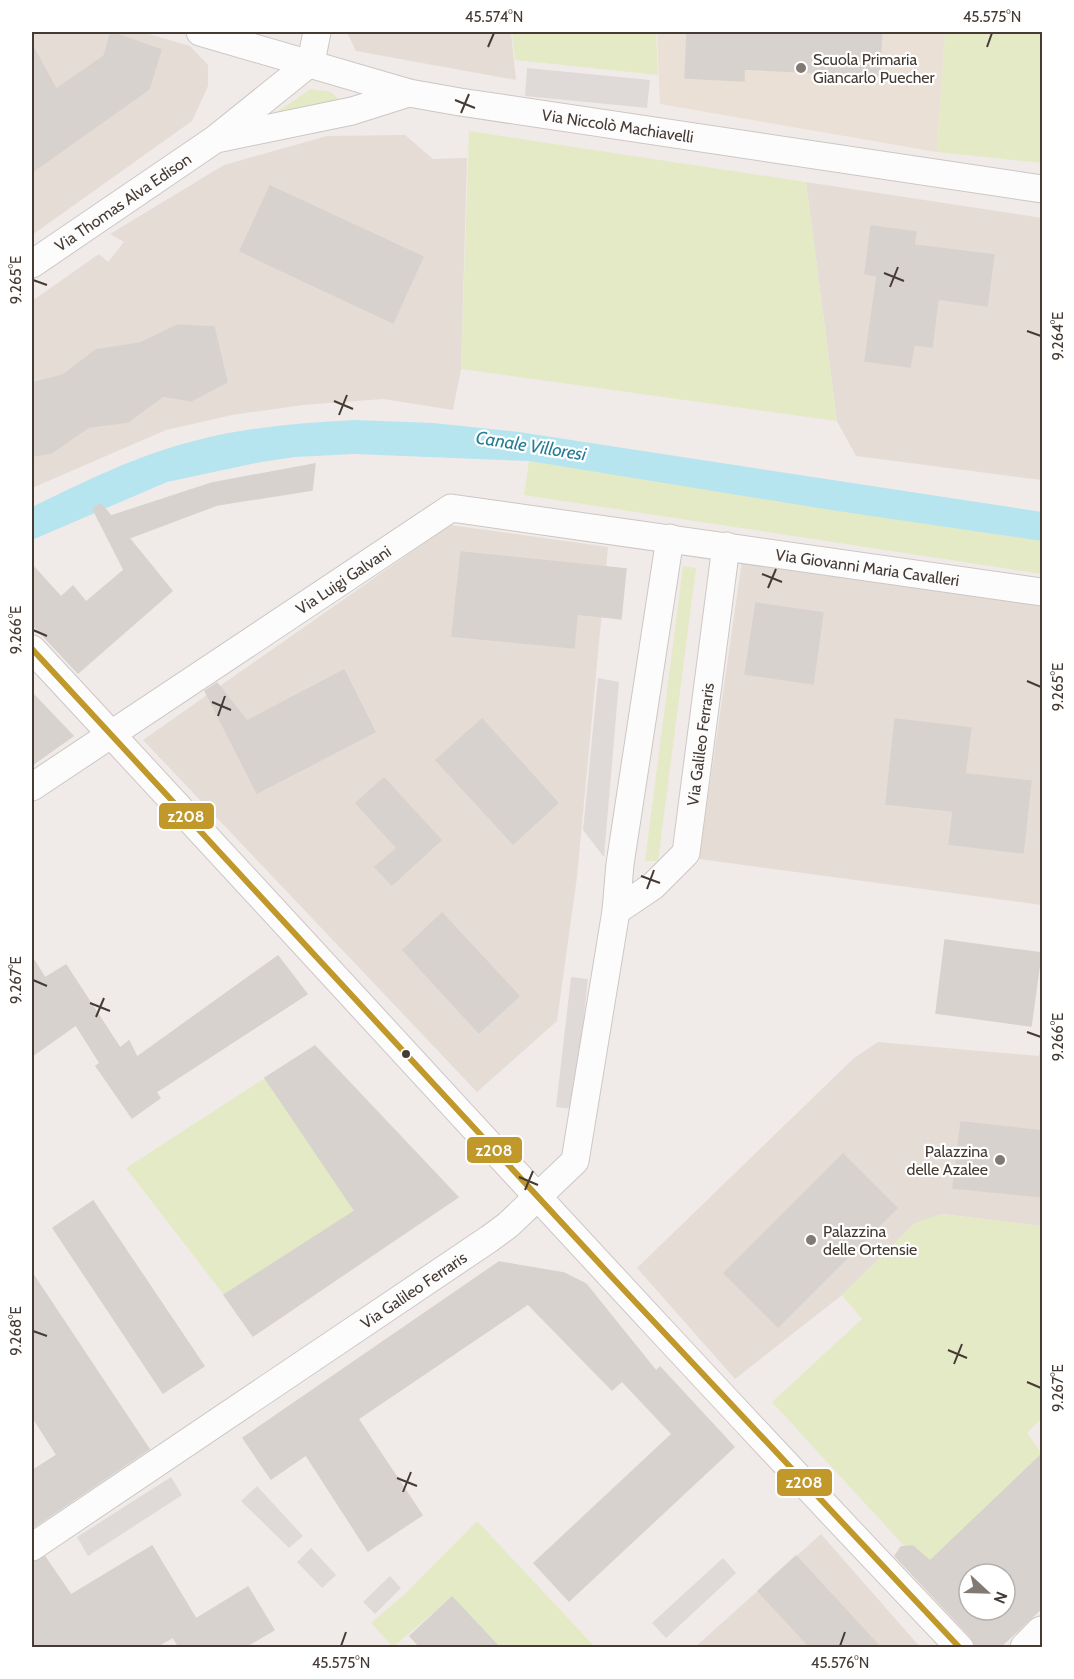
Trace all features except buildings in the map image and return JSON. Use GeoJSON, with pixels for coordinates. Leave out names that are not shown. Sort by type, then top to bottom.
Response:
{"type":"FeatureCollection","features":[{"type":"Feature","properties":{"kind":"street","name":"Via Niccolò Machiavelli"},"geometry":{"type":"LineString","coordinates":[[200,32],[310,62],[409,93],[1042,189]]}},
{"type":"Feature","properties":{"kind":"street"},"geometry":{"type":"LineString","coordinates":[[310,62],[317,32]]}},
{"type":"Feature","properties":{"kind":"street","name":"Via Thomas Alva Edison"},"geometry":{"type":"LineString","coordinates":[[32,264],[214,140],[310,62]]}},
{"type":"Feature","properties":{"kind":"street","name":"Via Thomas Alva Edison"},"geometry":{"type":"LineString","coordinates":[[214,140],[352,111],[409,93]]}},
{"type":"Feature","properties":{"kind":"street","name":"Via Luigi Galvani"},"geometry":{"type":"LineString","coordinates":[[32,787],[451,508],[681,539]]}},
{"type":"Feature","properties":{"kind":"street","name":"Via Giovanni Maria Cavalleri"},"geometry":{"type":"LineString","coordinates":[[681,539],[1042,592]]}},
{"type":"Feature","properties":{"kind":"street","name":"Via Galileo Ferraris"},"geometry":{"type":"LineString","coordinates":[[32,1547],[489,1239],[537,1199],[575,1161],[616,911],[620,864],[681,539]]}},
{"type":"Feature","properties":{"kind":"street","name":"Via Galileo Ferraris"},"geometry":{"type":"LineString","coordinates":[[616,911],[653,886],[686,853],[726,546]]}},
{"type":"Feature","properties":{"kind":"street"},"geometry":{"type":"LineString","coordinates":[[32,649],[537,1199],[960,1647]]}},
{"type":"Feature","properties":{"kind":"street"},"geometry":{"type":"LineString","coordinates":[[1027,1647],[1042,1633]]}},
{"type":"Feature","properties":{"kind":"shaded area"},"geometry":{"type":"Polygon","coordinates":[[[32,32],[142,32],[190,46],[208,65],[208,86],[192,121],[32,235],[32,32]]]}},
{"type":"Feature","properties":{"kind":"shaded area"},"geometry":{"type":"Polygon","coordinates":[[[347,32],[511,32],[516,80],[356,51],[347,32]]]}},
{"type":"Feature","properties":{"kind":"shaded area","name":"Scuola Primaria Giancarlo Puecher"},"geometry":{"type":"Polygon","coordinates":[[[657,32],[945,32],[937,152],[660,104],[657,32]]]}},
{"type":"Feature","properties":{"kind":"shaded area"},"geometry":{"type":"Polygon","coordinates":[[[527,68],[650,80],[647,108],[525,96],[527,68]]]}},
{"type":"Feature","properties":{"kind":"shaded area"},"geometry":{"type":"Polygon","coordinates":[[[405,135],[433,159],[467,158],[461,369],[453,410],[383,399],[303,405],[232,415],[166,430],[32,488],[32,301],[99,254],[108,262],[124,242],[110,234],[224,165],[327,136],[405,135]]]}},
{"type":"Feature","properties":{"kind":"shaded area"},"geometry":{"type":"Polygon","coordinates":[[[806,182],[1042,218],[1042,480],[856,456],[837,421],[806,182]]]}},
{"type":"Feature","properties":{"kind":"shaded area"},"geometry":{"type":"Polygon","coordinates":[[[450,525],[608,547],[577,877],[557,1021],[477,1092],[143,740],[450,525]]]}},
{"type":"Feature","properties":{"kind":"shaded area"},"geometry":{"type":"Polygon","coordinates":[[[742,561],[1042,602],[1042,905],[699,859],[742,561]]]}},
{"type":"Feature","properties":{"kind":"shaded area"},"geometry":{"type":"Polygon","coordinates":[[[598,678],[619,682],[604,857],[583,830],[598,678]]]}},
{"type":"Feature","properties":{"kind":"shaded area"},"geometry":{"type":"Polygon","coordinates":[[[571,977],[588,979],[574,1109],[556,1107],[571,977]]]}},
{"type":"Feature","properties":{"kind":"shaded area"},"geometry":{"type":"Polygon","coordinates":[[[1042,1037],[1042,1226],[942,1214],[915,1223],[842,1295],[735,1379],[637,1268],[854,1058],[878,1042],[1039,1056],[1042,1037]]]}},
{"type":"Feature","properties":{"kind":"shaded area"},"geometry":{"type":"Polygon","coordinates":[[[171,1477],[182,1495],[88,1556],[77,1537],[171,1477]]]}},
{"type":"Feature","properties":{"kind":"shaded area"},"geometry":{"type":"Polygon","coordinates":[[[257,1486],[303,1536],[289,1548],[241,1501],[257,1486]]]}},
{"type":"Feature","properties":{"kind":"shaded area"},"geometry":{"type":"Polygon","coordinates":[[[821,1534],[920,1647],[694,1648],[821,1534]]]}},
{"type":"Feature","properties":{"kind":"shaded area"},"geometry":{"type":"Polygon","coordinates":[[[311,1548],[336,1575],[322,1588],[297,1562],[311,1548]]]}},
{"type":"Feature","properties":{"kind":"shaded area"},"geometry":{"type":"Polygon","coordinates":[[[723,1558],[736,1573],[666,1638],[652,1623],[723,1558]]]}},
{"type":"Feature","properties":{"kind":"shaded area"},"geometry":{"type":"Polygon","coordinates":[[[390,1576],[401,1588],[375,1614],[363,1602],[390,1576]]]}},
{"type":"Feature","properties":{"kind":"green space"},"geometry":{"type":"Polygon","coordinates":[[[512,32],[656,32],[658,75],[515,60],[512,32]]]}},
{"type":"Feature","properties":{"kind":"green space"},"geometry":{"type":"Polygon","coordinates":[[[945,32],[1042,32],[1042,163],[937,152],[945,32]]]}},
{"type":"Feature","properties":{"kind":"green space"},"geometry":{"type":"Polygon","coordinates":[[[311,89],[331,92],[345,105],[269,117],[311,89]]]}},
{"type":"Feature","properties":{"kind":"green space"},"geometry":{"type":"Polygon","coordinates":[[[469,131],[806,182],[837,421],[461,369],[469,131]]]}},
{"type":"Feature","properties":{"kind":"green space"},"geometry":{"type":"Polygon","coordinates":[[[529,461],[1042,541],[1042,574],[524,495],[529,461]]]}},
{"type":"Feature","properties":{"kind":"green space"},"geometry":{"type":"Polygon","coordinates":[[[683,566],[696,568],[658,861],[645,861],[683,566]]]}},
{"type":"Feature","properties":{"kind":"green space"},"geometry":{"type":"Polygon","coordinates":[[[265,1078],[355,1211],[224,1295],[126,1168],[265,1078]]]}},
{"type":"Feature","properties":{"kind":"green space"},"geometry":{"type":"Polygon","coordinates":[[[942,1214],[1042,1226],[1042,1418],[1027,1433],[1042,1454],[930,1561],[913,1546],[905,1547],[772,1402],[862,1319],[842,1295],[915,1223],[942,1214]]]}},
{"type":"Feature","properties":{"kind":"green space"},"geometry":{"type":"Polygon","coordinates":[[[477,1521],[595,1647],[499,1647],[452,1597],[393,1647],[371,1623],[405,1594],[477,1521]]]}},
{"type":"Feature","properties":{"kind":"water","name":"Canale Villoresi"},"geometry":{"type":"Polygon","coordinates":[[[354,420],[433,423],[519,432],[1042,512],[1042,541],[831,510],[529,461],[354,454],[295,457],[261,462],[167,482],[32,540],[32,507],[111,470],[152,454],[233,432],[293,424],[354,420]]]}},
{"type":"Feature","properties":{"kind":"transit line","name":"z208"},"geometry":{"type":"LineString","coordinates":[[32,649],[610,1275],[960,1648]]}},
{"type":"Feature","properties":{"kind":"place","name":"Scuola Primaria Giancarlo Puecher"},"geometry":{"type":"Point","coordinates":[801,68]}},
{"type":"Feature","properties":{"kind":"place","name":"Palazzina delle Azalee"},"geometry":{"type":"Point","coordinates":[1000,1160]}},
{"type":"Feature","properties":{"kind":"place","name":"Palazzina delle Ortensie"},"geometry":{"type":"Point","coordinates":[811,1240]}}]}
